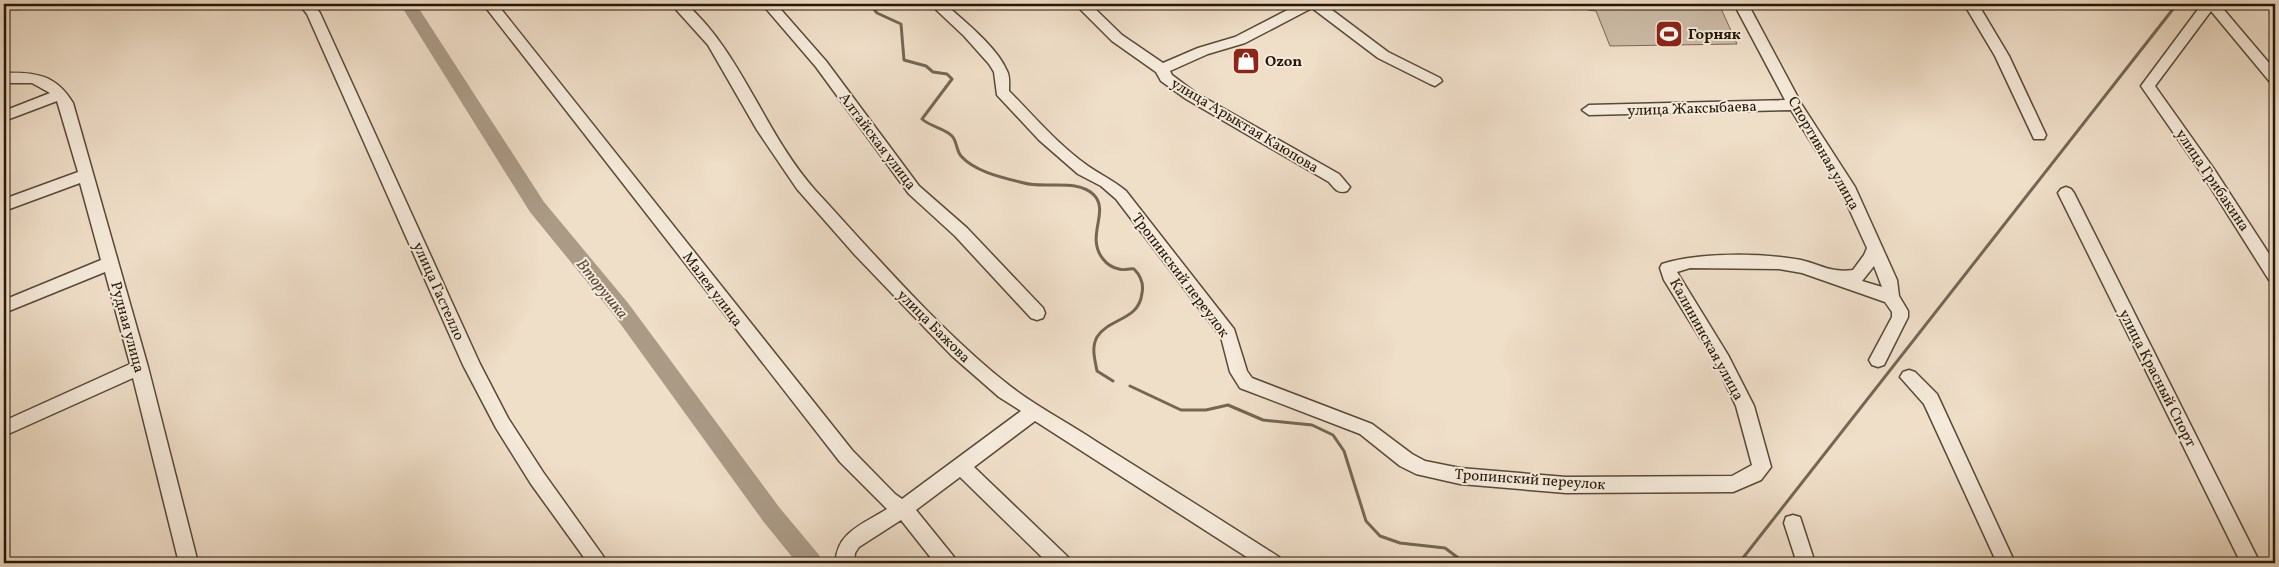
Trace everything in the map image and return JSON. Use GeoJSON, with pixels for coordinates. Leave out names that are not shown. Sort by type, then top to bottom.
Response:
{"type":"FeatureCollection","features":[{"type":"Feature","properties":{"kind":"street"},"geometry":{"type":"LineString","coordinates":[[4,5],[53,4]]}},
{"type":"Feature","properties":{"kind":"street","name":"улица Гастелло"},"geometry":{"type":"LineString","coordinates":[[306,4],[313,13],[381,160],[472,365],[502,423],[537,478],[600,563]]}},
{"type":"Feature","properties":{"kind":"street","name":"Малея улица"},"geometry":{"type":"LineString","coordinates":[[490,4],[846,456],[888,500],[904,509],[948,563]]}},
{"type":"Feature","properties":{"kind":"street","name":"улица Бажова"},"geometry":{"type":"LineString","coordinates":[[678,4],[694,18],[714,43],[762,126],[802,185],[861,252],[956,350],[1005,392],[1272,563]]}},
{"type":"Feature","properties":{"kind":"street","name":"Алтайская улица"},"geometry":{"type":"LineString","coordinates":[[769,4],[822,64],[914,190],[961,232],[1037,313]]}},
{"type":"Feature","properties":{"kind":"street","name":"Тропинский переулок"},"geometry":{"type":"LineString","coordinates":[[937,4],[969,33],[994,61],[1000,72],[1002,92],[1012,103],[1044,136],[1083,170],[1106,182],[1127,202],[1228,334],[1234,347],[1236,369],[1246,383],[1366,429],[1406,460],[1422,468],[1460,476],[1566,484],[1685,486],[1733,484],[1755,474],[1762,467]]}},
{"type":"Feature","properties":{"kind":"street","name":"улица Арыктая Каюпова"},"geometry":{"type":"LineString","coordinates":[[1082,4],[1117,38],[1162,70],[1166,78],[1191,96],[1334,178],[1342,187]]}},
{"type":"Feature","properties":{"kind":"street"},"geometry":{"type":"LineString","coordinates":[[1162,70],[1203,51],[1240,40],[1308,4]]}},
{"type":"Feature","properties":{"kind":"street"},"geometry":{"type":"LineString","coordinates":[[1316,4],[1384,54],[1435,81]]}},
{"type":"Feature","properties":{"kind":"street","name":"Спортивная улица"},"geometry":{"type":"LineString","coordinates":[[1740,4],[1795,105],[1831,165],[1847,187],[1889,280],[1891,297],[1900,312],[1900,317],[1878,360]]}},
{"type":"Feature","properties":{"kind":"street"},"geometry":{"type":"LineString","coordinates":[[1970,4],[2002,56],[2039,135]]}},
{"type":"Feature","properties":{"kind":"street"},"geometry":{"type":"LineString","coordinates":[[2148,86],[2210,4],[2275,79]]}},
{"type":"Feature","properties":{"kind":"street"},"geometry":{"type":"LineString","coordinates":[[4,78],[40,79],[61,94]]}},
{"type":"Feature","properties":{"kind":"street","name":"улица Грибакина"},"geometry":{"type":"LineString","coordinates":[[2148,86],[2210,174],[2275,276]]}},
{"type":"Feature","properties":{"kind":"street"},"geometry":{"type":"LineString","coordinates":[[4,116],[61,94]]}},
{"type":"Feature","properties":{"kind":"street","name":"Рудная улица"},"geometry":{"type":"LineString","coordinates":[[61,94],[73,124],[139,367],[189,563]]}},
{"type":"Feature","properties":{"kind":"street","name":"улица Жаксыбаева"},"geometry":{"type":"LineString","coordinates":[[1589,110],[1795,105]]}},
{"type":"Feature","properties":{"kind":"street"},"geometry":{"type":"LineString","coordinates":[[4,205],[86,175]]}},
{"type":"Feature","properties":{"kind":"street","name":"улица Красный Спорт"},"geometry":{"type":"LineString","coordinates":[[2066,194],[2251,563]]}},
{"type":"Feature","properties":{"kind":"street"},"geometry":{"type":"LineString","coordinates":[[1838,278],[1858,276],[1872,257],[1874,249]]}},
{"type":"Feature","properties":{"kind":"street","name":"Калининская улица"},"geometry":{"type":"LineString","coordinates":[[1762,467],[1745,406],[1722,360],[1670,276],[1668,268],[1690,262],[1779,263],[1803,267],[1838,278]]}},
{"type":"Feature","properties":{"kind":"street"},"geometry":{"type":"LineString","coordinates":[[4,307],[110,264]]}},
{"type":"Feature","properties":{"kind":"street"},"geometry":{"type":"LineString","coordinates":[[1838,278],[1891,297]]}},
{"type":"Feature","properties":{"kind":"street"},"geometry":{"type":"LineString","coordinates":[[4,429],[139,367]]}},
{"type":"Feature","properties":{"kind":"street"},"geometry":{"type":"LineString","coordinates":[[1909,377],[1931,399],[2006,563]]}},
{"type":"Feature","properties":{"kind":"street"},"geometry":{"type":"LineString","coordinates":[[845,563],[845,551],[852,541],[904,509],[1034,411]]}},
{"type":"Feature","properties":{"kind":"street"},"geometry":{"type":"LineString","coordinates":[[961,466],[1061,563]]}},
{"type":"Feature","properties":{"kind":"street"},"geometry":{"type":"LineString","coordinates":[[1793,523],[1806,563]]}},
{"type":"Feature","properties":{"kind":"shaded area","name":"Горняк"},"geometry":{"type":"Polygon","coordinates":[[[1584,4],[1719,4],[1737,44],[1610,46],[1596,11],[1588,10],[1584,4]]]}},
{"type":"Feature","properties":{"kind":"waterway","name":"Вторушка"},"geometry":{"type":"LineString","coordinates":[[408,4],[537,207],[621,309],[771,514],[811,563]]}},
{"type":"Feature","properties":{"kind":"waterway"},"geometry":{"type":"LineString","coordinates":[[870,4],[877,13],[901,24],[904,60],[926,66],[933,72],[947,74],[952,79],[922,119],[952,136],[959,154],[967,162],[990,174],[1008,179],[1032,185],[1070,185],[1087,190],[1094,195],[1100,209],[1096,233],[1098,250],[1103,259],[1112,267],[1121,270],[1134,269],[1140,277],[1143,286],[1140,302],[1136,309],[1109,326],[1095,341],[1094,354],[1097,371],[1113,381]]}},
{"type":"Feature","properties":{"kind":"waterway"},"geometry":{"type":"LineString","coordinates":[[1739,563],[2177,4]]}},
{"type":"Feature","properties":{"kind":"waterway"},"geometry":{"type":"LineString","coordinates":[[1130,386],[1181,410],[1206,410],[1228,405],[1263,420],[1312,425],[1333,435],[1344,451],[1366,521],[1380,536],[1400,543],[1445,548],[1465,563]]}},
{"type":"Feature","properties":{"kind":"waterway"},"geometry":{"type":"LineString","coordinates":[[1572,563],[1585,561],[1593,563]]}},
{"type":"Feature","properties":{"kind":"place","name":"Горняк"},"geometry":{"type":"Point","coordinates":[1669,34]}},
{"type":"Feature","properties":{"kind":"place","name":"Ozon"},"geometry":{"type":"Point","coordinates":[1246,61]}}]}
